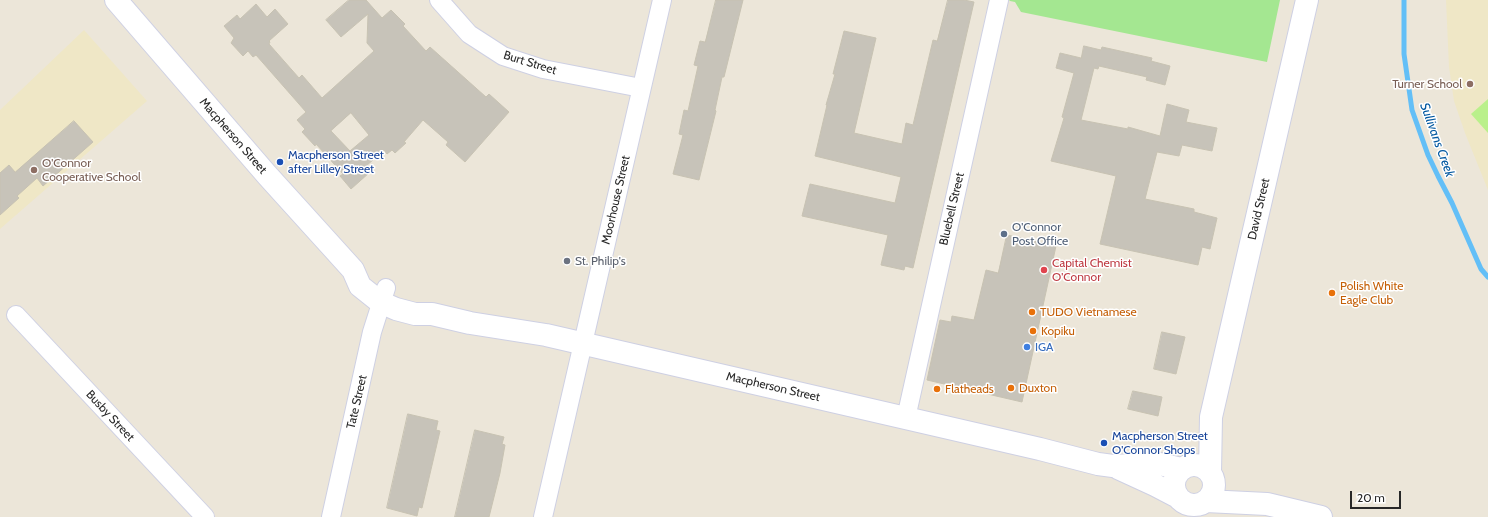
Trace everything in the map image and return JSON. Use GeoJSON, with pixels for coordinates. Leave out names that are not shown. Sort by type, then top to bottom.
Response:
{"type":"FeatureCollection","features":[{"type":"Feature","properties":{"kind":"street","name":"Macpherson Street"},"geometry":{"type":"LineString","coordinates":[[116,0],[267,175],[353,270],[369,274],[383,295],[403,298],[421,304],[432,314],[470,323],[546,335],[1040,448],[1098,464],[1113,466],[1160,464],[1184,467]]}},
{"type":"Feature","properties":{"kind":"street","name":"Burt Street"},"geometry":{"type":"LineString","coordinates":[[439,0],[469,34],[503,56],[544,69],[641,88]]}},
{"type":"Feature","properties":{"kind":"street","name":"Moorhouse Street"},"geometry":{"type":"LineString","coordinates":[[543,517],[662,0]]}},
{"type":"Feature","properties":{"kind":"street","name":"Bluebell Street"},"geometry":{"type":"LineString","coordinates":[[906,418],[999,0]]}},
{"type":"Feature","properties":{"kind":"street","name":"David Street"},"geometry":{"type":"LineString","coordinates":[[1211,474],[1211,417],[1307,0]]}},
{"type":"Feature","properties":{"kind":"street","name":"Tate Street"},"geometry":{"type":"LineString","coordinates":[[331,517],[372,332],[383,295]]}},
{"type":"Feature","properties":{"kind":"street","name":"Busby Street"},"geometry":{"type":"LineString","coordinates":[[16,315],[204,517]]}},
{"type":"Feature","properties":{"kind":"street","name":"David Street"},"geometry":{"type":"LineString","coordinates":[[1184,467],[1211,417]]}},
{"type":"Feature","properties":{"kind":"street"},"geometry":{"type":"LineString","coordinates":[[1267,504],[1201,507],[1189,504],[1179,504],[1174,491],[1175,477],[1184,467],[1195,465],[1202,466],[1211,474],[1267,504],[1321,517]]}},
{"type":"Feature","properties":{"kind":"street","name":"Macpherson Street"},"geometry":{"type":"LineString","coordinates":[[1113,466],[1155,485],[1179,504]]}},
{"type":"Feature","properties":{"kind":"street"},"geometry":{"type":"LineString","coordinates":[[1201,507],[1213,490],[1211,474]]}},
{"type":"Feature","properties":{"kind":"shaded area","name":"Turner School"},"geometry":{"type":"Polygon","coordinates":[[[1446,0],[1488,0],[1488,190],[1454,101],[1449,67],[1446,0]]]}},
{"type":"Feature","properties":{"kind":"shaded area","name":"O'Connor Cooperative School"},"geometry":{"type":"Polygon","coordinates":[[[84,30],[147,101],[0,229],[0,110],[84,30]]]}},
{"type":"Feature","properties":{"kind":"green space"},"geometry":{"type":"Polygon","coordinates":[[[1009,0],[1280,0],[1267,62],[1021,12],[1015,2],[1009,0]]]}},
{"type":"Feature","properties":{"kind":"green space"},"geometry":{"type":"Polygon","coordinates":[[[1488,99],[1488,133],[1471,114],[1488,99]]]}},
{"type":"Feature","properties":{"kind":"building"},"geometry":{"type":"Polygon","coordinates":[[[349,0],[366,0],[382,18],[391,10],[405,24],[403,26],[426,51],[430,47],[486,97],[489,94],[509,112],[465,162],[446,145],[448,142],[423,120],[404,142],[406,143],[395,153],[392,150],[387,154],[384,150],[365,167],[369,173],[351,189],[340,176],[343,174],[316,144],[315,146],[302,132],[305,129],[297,120],[306,112],[256,55],[253,57],[248,51],[243,56],[231,43],[234,38],[224,26],[237,15],[240,19],[256,4],[267,17],[275,9],[288,24],[269,41],[269,44],[299,78],[302,75],[322,98],[374,51],[367,43],[368,14],[341,37],[326,20],[349,0]],[[351,113],[331,131],[350,151],[369,135],[351,113]]]}},
{"type":"Feature","properties":{"kind":"building"},"geometry":{"type":"Polygon","coordinates":[[[716,0],[743,0],[724,77],[722,77],[716,111],[699,180],[673,174],[683,135],[679,134],[684,110],[688,111],[698,66],[694,65],[700,41],[705,42],[716,0]]]}},
{"type":"Feature","properties":{"kind":"building"},"geometry":{"type":"Polygon","coordinates":[[[948,0],[964,0],[974,2],[913,268],[905,266],[904,270],[881,265],[888,235],[802,216],[810,184],[895,203],[901,177],[815,156],[844,31],[876,38],[854,133],[902,144],[906,123],[913,125],[933,40],[937,41],[948,0]]]}},
{"type":"Feature","properties":{"kind":"building"},"geometry":{"type":"Polygon","coordinates":[[[1084,46],[1101,50],[1102,47],[1152,58],[1151,61],[1170,66],[1165,85],[1146,80],[1147,77],[1099,66],[1098,69],[1094,68],[1081,120],[1128,129],[1128,127],[1160,136],[1167,104],[1189,110],[1186,122],[1217,128],[1212,151],[1182,145],[1179,156],[1157,152],[1145,199],[1194,209],[1194,212],[1217,218],[1210,249],[1202,247],[1198,265],[1100,244],[1116,176],[1051,161],[1064,118],[1062,117],[1074,73],[1056,68],[1060,53],[1081,58],[1084,46]]]}},
{"type":"Feature","properties":{"kind":"building"},"geometry":{"type":"Polygon","coordinates":[[[74,121],[93,142],[43,186],[37,178],[17,196],[19,198],[0,215],[0,173],[9,165],[15,172],[74,121]]]}},
{"type":"Feature","properties":{"kind":"building"},"geometry":{"type":"Polygon","coordinates":[[[1007,235],[1056,246],[1022,402],[927,380],[940,320],[951,322],[952,316],[974,320],[986,270],[998,273],[1007,235]]]}},
{"type":"Feature","properties":{"kind":"building"},"geometry":{"type":"Polygon","coordinates":[[[1162,332],[1185,337],[1176,374],[1154,369],[1162,332]]]}},
{"type":"Feature","properties":{"kind":"building"},"geometry":{"type":"Polygon","coordinates":[[[1133,391],[1162,397],[1158,416],[1128,409],[1133,391]]]}},
{"type":"Feature","properties":{"kind":"building"},"geometry":{"type":"Polygon","coordinates":[[[408,414],[438,421],[436,430],[440,431],[422,508],[419,507],[417,516],[387,508],[408,414]]]}},
{"type":"Feature","properties":{"kind":"building"},"geometry":{"type":"Polygon","coordinates":[[[475,430],[504,437],[502,444],[505,445],[500,473],[489,517],[455,517],[475,430]]]}},
{"type":"Feature","properties":{"kind":"waterway","name":"Sullivans Creek"},"geometry":{"type":"LineString","coordinates":[[1404,0],[1404,54],[1412,110],[1428,155],[1452,203],[1481,269],[1488,277]]}},
{"type":"Feature","properties":{"kind":"place","name":"Turner School"},"geometry":{"type":"Point","coordinates":[1470,84]}},
{"type":"Feature","properties":{"kind":"place","name":"Macpherson Street after Lilley Street"},"geometry":{"type":"Point","coordinates":[280,162]}},
{"type":"Feature","properties":{"kind":"place","name":"O'Connor Cooperative School"},"geometry":{"type":"Point","coordinates":[34,170]}},
{"type":"Feature","properties":{"kind":"place","name":"O'Connor Post Office"},"geometry":{"type":"Point","coordinates":[1004,234]}},
{"type":"Feature","properties":{"kind":"place","name":"St. Philip's"},"geometry":{"type":"Point","coordinates":[567,261]}},
{"type":"Feature","properties":{"kind":"place","name":"Capital Chemist O'Connor"},"geometry":{"type":"Point","coordinates":[1044,270]}},
{"type":"Feature","properties":{"kind":"place","name":"Polish White Eagle Club"},"geometry":{"type":"Point","coordinates":[1332,293]}},
{"type":"Feature","properties":{"kind":"place","name":"TUDO Vietnamese"},"geometry":{"type":"Point","coordinates":[1032,312]}},
{"type":"Feature","properties":{"kind":"place","name":"Kopiku"},"geometry":{"type":"Point","coordinates":[1033,331]}},
{"type":"Feature","properties":{"kind":"place","name":"IGA"},"geometry":{"type":"Point","coordinates":[1027,347]}},
{"type":"Feature","properties":{"kind":"place","name":"Duxton"},"geometry":{"type":"Point","coordinates":[1011,388]}},
{"type":"Feature","properties":{"kind":"place","name":"Flatheads"},"geometry":{"type":"Point","coordinates":[937,389]}},
{"type":"Feature","properties":{"kind":"place","name":"Macpherson Street O'Connor Shops"},"geometry":{"type":"Point","coordinates":[1104,443]}}]}
